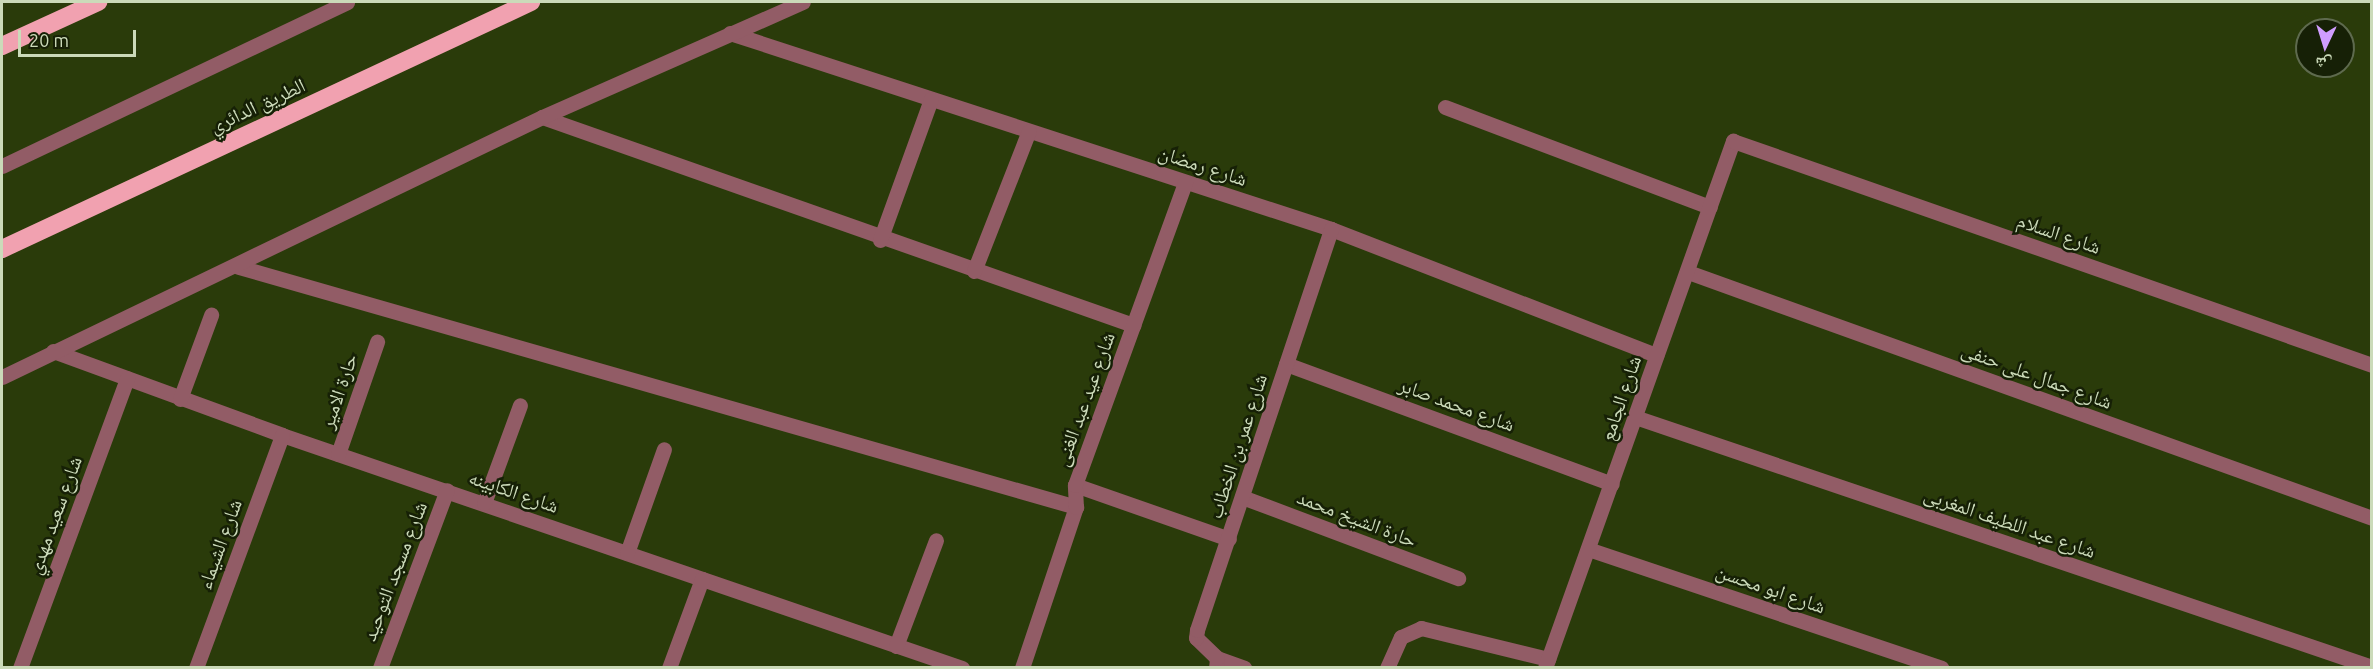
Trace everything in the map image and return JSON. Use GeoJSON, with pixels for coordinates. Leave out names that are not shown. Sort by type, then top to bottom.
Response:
{"type":"FeatureCollection","features":[{"type":"Feature","properties":{"kind":"highway"},"geometry":{"type":"LineString","coordinates":[[2,46],[98,2]]}},
{"type":"Feature","properties":{"kind":"highway","name":"الطريق الدائري"},"geometry":{"type":"LineString","coordinates":[[2,249],[531,2]]}},
{"type":"Feature","properties":{"kind":"street"},"geometry":{"type":"LineString","coordinates":[[2,166],[347,2]]}},
{"type":"Feature","properties":{"kind":"street"},"geometry":{"type":"LineString","coordinates":[[2,377],[53,351],[240,267],[542,117],[803,2]]}},
{"type":"Feature","properties":{"kind":"street","name":"شارع رمضان"},"geometry":{"type":"LineString","coordinates":[[730,33],[1331,229],[1656,354]]}},
{"type":"Feature","properties":{"kind":"street"},"geometry":{"type":"LineString","coordinates":[[880,240],[931,99]]}},
{"type":"Feature","properties":{"kind":"street"},"geometry":{"type":"LineString","coordinates":[[1445,107],[1710,207]]}},
{"type":"Feature","properties":{"kind":"street"},"geometry":{"type":"LineString","coordinates":[[542,117],[880,240],[1133,325]]}},
{"type":"Feature","properties":{"kind":"street"},"geometry":{"type":"LineString","coordinates":[[974,271],[1029,131]]}},
{"type":"Feature","properties":{"kind":"street","name":"شارع الجامع"},"geometry":{"type":"LineString","coordinates":[[1546,663],[1612,484],[1656,354],[1688,272],[1733,141]]}},
{"type":"Feature","properties":{"kind":"street","name":"شارع السلام"},"geometry":{"type":"LineString","coordinates":[[1733,141],[2372,365]]}},
{"type":"Feature","properties":{"kind":"street","name":"شارع عيد عبد الغنى"},"geometry":{"type":"LineString","coordinates":[[1022,668],[1076,507],[1075,484],[1185,182]]}},
{"type":"Feature","properties":{"kind":"street","name":"شارع عمر بن الخطاب"},"geometry":{"type":"LineString","coordinates":[[1216,663],[1196,638],[1331,229]]}},
{"type":"Feature","properties":{"kind":"street"},"geometry":{"type":"LineString","coordinates":[[240,267],[1076,507]]}},
{"type":"Feature","properties":{"kind":"street","name":"شارع جمال على حنفى"},"geometry":{"type":"LineString","coordinates":[[1688,272],[2372,518]]}},
{"type":"Feature","properties":{"kind":"street"},"geometry":{"type":"LineString","coordinates":[[180,399],[211,315]]}},
{"type":"Feature","properties":{"kind":"street","name":"حارة الامير"},"geometry":{"type":"LineString","coordinates":[[338,454],[377,342]]}},
{"type":"Feature","properties":{"kind":"street","name":"شارع الكابينه"},"geometry":{"type":"LineString","coordinates":[[53,351],[282,435],[962,668]]}},
{"type":"Feature","properties":{"kind":"street","name":"شارع محمد صابر"},"geometry":{"type":"LineString","coordinates":[[1286,364],[1612,484]]}},
{"type":"Feature","properties":{"kind":"street","name":"شارع سعيد مهدي"},"geometry":{"type":"LineString","coordinates":[[20,668],[127,378]]}},
{"type":"Feature","properties":{"kind":"street"},"geometry":{"type":"LineString","coordinates":[[484,503],[520,405]]}},
{"type":"Feature","properties":{"kind":"street","name":"شارع عبد اللطيف المغربى"},"geometry":{"type":"LineString","coordinates":[[1635,417],[2372,667]]}},
{"type":"Feature","properties":{"kind":"street","name":"شارع الشيماء"},"geometry":{"type":"LineString","coordinates":[[196,668],[282,435]]}},
{"type":"Feature","properties":{"kind":"street"},"geometry":{"type":"LineString","coordinates":[[627,553],[664,449]]}},
{"type":"Feature","properties":{"kind":"street"},"geometry":{"type":"LineString","coordinates":[[1075,484],[1228,539]]}},
{"type":"Feature","properties":{"kind":"street","name":"شارع مسجد التوحيد"},"geometry":{"type":"LineString","coordinates":[[380,668],[447,490]]}},
{"type":"Feature","properties":{"kind":"street","name":"حارة الشيخ محمد"},"geometry":{"type":"LineString","coordinates":[[1242,497],[1458,578]]}},
{"type":"Feature","properties":{"kind":"street"},"geometry":{"type":"LineString","coordinates":[[896,646],[936,540]]}},
{"type":"Feature","properties":{"kind":"street","name":"شارع ابو محسن"},"geometry":{"type":"LineString","coordinates":[[1588,549],[1941,668]]}},
{"type":"Feature","properties":{"kind":"street"},"geometry":{"type":"LineString","coordinates":[[669,668],[702,579]]}},
{"type":"Feature","properties":{"kind":"street"},"geometry":{"type":"LineString","coordinates":[[1387,668],[1401,637],[1421,628],[1546,663]]}},
{"type":"Feature","properties":{"kind":"street"},"geometry":{"type":"LineString","coordinates":[[1216,663],[1244,668]]}}]}
